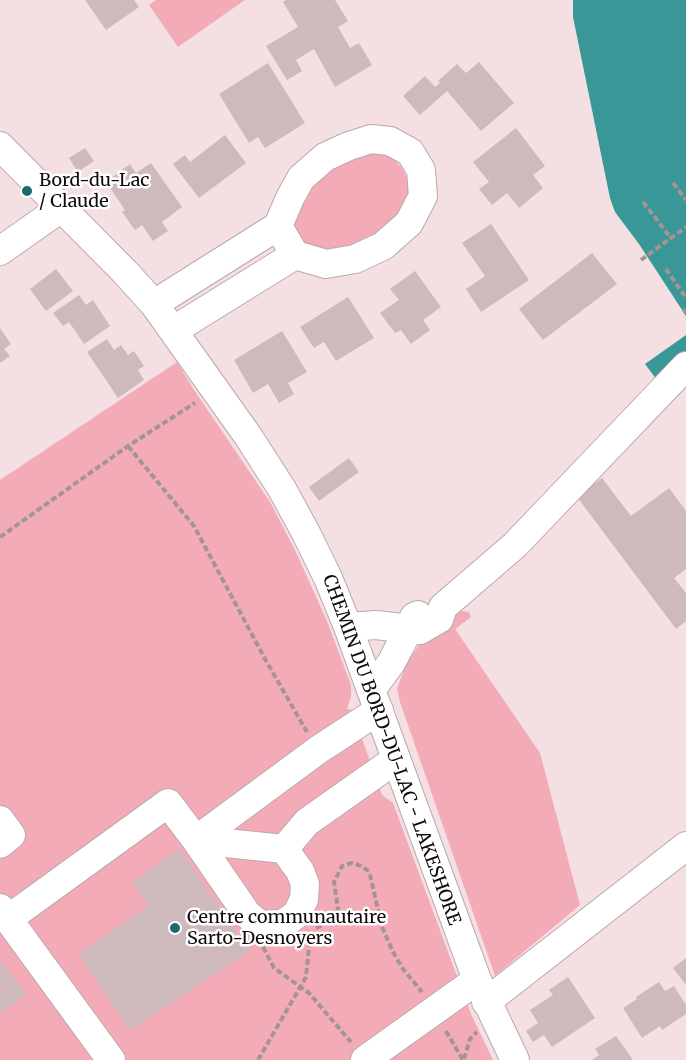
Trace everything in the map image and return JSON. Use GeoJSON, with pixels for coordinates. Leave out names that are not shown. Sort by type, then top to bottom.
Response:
{"type":"FeatureCollection","features":[{"type":"Feature","properties":{"kind":"street"},"geometry":{"type":"LineString","coordinates":[[154,304],[278,226],[301,178],[324,158],[371,139],[390,141],[410,152],[422,170],[423,196],[409,223],[383,246],[355,259],[326,264],[295,255],[278,226]]}},
{"type":"Feature","properties":{"kind":"street","name":"CHEMIN DU BORD-DU-LAC - LAKESHORE"},"geometry":{"type":"LineString","coordinates":[[0,146],[126,272],[154,304],[248,436],[282,489],[328,578],[348,627],[395,760],[482,991],[515,1060]]}},
{"type":"Feature","properties":{"kind":"street"},"geometry":{"type":"LineString","coordinates":[[0,251],[61,208]]}},
{"type":"Feature","properties":{"kind":"street"},"geometry":{"type":"LineString","coordinates":[[174,330],[295,255]]}},
{"type":"Feature","properties":{"kind":"street"},"geometry":{"type":"LineString","coordinates":[[196,840],[318,750],[375,699],[414,617],[429,607],[443,607],[515,545],[686,366]]}},
{"type":"Feature","properties":{"kind":"street"},"geometry":{"type":"LineString","coordinates":[[348,627],[376,625],[409,629]]}},
{"type":"Feature","properties":{"kind":"street"},"geometry":{"type":"LineString","coordinates":[[284,849],[307,822],[395,760]]}},
{"type":"Feature","properties":{"kind":"street"},"geometry":{"type":"LineString","coordinates":[[111,1060],[4,913],[168,803],[247,914],[260,925],[283,924],[297,914],[304,899],[305,884],[300,871],[284,849],[196,840]]}},
{"type":"Feature","properties":{"kind":"street"},"geometry":{"type":"LineString","coordinates":[[0,820],[11,835],[0,844]]}},
{"type":"Feature","properties":{"kind":"street"},"geometry":{"type":"LineString","coordinates":[[366,1060],[437,1009],[482,991],[686,846]]}},
{"type":"Feature","properties":{"kind":"path"},"geometry":{"type":"LineString","coordinates":[[673,183],[686,200]]}},
{"type":"Feature","properties":{"kind":"path"},"geometry":{"type":"LineString","coordinates":[[643,202],[671,238]]}},
{"type":"Feature","properties":{"kind":"path"},"geometry":{"type":"LineString","coordinates":[[640,261],[686,227]]}},
{"type":"Feature","properties":{"kind":"path"},"geometry":{"type":"LineString","coordinates":[[666,269],[686,298]]}},
{"type":"Feature","properties":{"kind":"path"},"geometry":{"type":"LineString","coordinates":[[0,537],[128,446],[201,399]]}},
{"type":"Feature","properties":{"kind":"path"},"geometry":{"type":"LineString","coordinates":[[128,446],[194,526],[265,659],[318,750]]}},
{"type":"Feature","properties":{"kind":"path"},"geometry":{"type":"LineString","coordinates":[[258,1060],[306,977],[310,937],[316,928],[335,917],[338,908],[334,882],[342,866],[352,864],[367,870],[382,927],[393,952],[403,969],[437,1009],[441,1023],[463,1060]]}},
{"type":"Feature","properties":{"kind":"path"},"geometry":{"type":"LineString","coordinates":[[247,914],[274,968],[309,993],[366,1060]]}},
{"type":"Feature","properties":{"kind":"shaded area"},"geometry":{"type":"Polygon","coordinates":[[[156,0],[245,0],[178,47],[149,5],[156,0]]]}},
{"type":"Feature","properties":{"kind":"shaded area"},"geometry":{"type":"Polygon","coordinates":[[[370,153],[382,154],[394,159],[408,180],[409,196],[394,224],[362,244],[325,251],[308,246],[297,237],[292,222],[305,192],[332,167],[370,153]]]}},
{"type":"Feature","properties":{"kind":"shaded area"},"geometry":{"type":"Polygon","coordinates":[[[177,362],[270,502],[295,550],[327,621],[351,685],[351,696],[347,709],[352,710],[382,795],[393,803],[471,1014],[493,1060],[0,1060],[0,480],[177,362]]]}},
{"type":"Feature","properties":{"kind":"shaded area"},"geometry":{"type":"Polygon","coordinates":[[[469,612],[471,617],[455,629],[540,753],[580,905],[495,976],[397,689],[406,664],[424,638],[453,613],[469,612]]]}},
{"type":"Feature","properties":{"kind":"water"},"geometry":{"type":"Polygon","coordinates":[[[573,0],[686,0],[686,316],[615,212],[610,198],[573,17],[573,0]]]}},
{"type":"Feature","properties":{"kind":"water"},"geometry":{"type":"Polygon","coordinates":[[[686,335],[686,359],[657,380],[645,364],[686,335]]]}},
{"type":"Feature","properties":{"kind":"building"},"geometry":{"type":"Polygon","coordinates":[[[85,0],[134,0],[139,7],[106,30],[85,0]]]}},
{"type":"Feature","properties":{"kind":"building"},"geometry":{"type":"Polygon","coordinates":[[[286,0],[335,0],[348,21],[338,27],[350,48],[359,43],[372,65],[335,87],[314,49],[296,60],[302,71],[287,80],[266,46],[298,27],[283,2],[286,0]]]}},
{"type":"Feature","properties":{"kind":"building"},"geometry":{"type":"Polygon","coordinates":[[[479,62],[514,103],[481,131],[447,91],[420,115],[403,96],[425,76],[435,87],[440,83],[438,81],[457,64],[466,73],[479,62]]]}},
{"type":"Feature","properties":{"kind":"building"},"geometry":{"type":"Polygon","coordinates":[[[268,63],[305,123],[265,148],[258,137],[249,143],[219,94],[268,63]]]}},
{"type":"Feature","properties":{"kind":"building"},"geometry":{"type":"Polygon","coordinates":[[[516,128],[545,166],[533,175],[543,188],[519,208],[507,193],[492,205],[479,189],[489,182],[473,162],[516,128]]]}},
{"type":"Feature","properties":{"kind":"building"},"geometry":{"type":"Polygon","coordinates":[[[225,135],[246,163],[199,198],[173,164],[185,155],[190,162],[225,135]]]}},
{"type":"Feature","properties":{"kind":"building"},"geometry":{"type":"Polygon","coordinates":[[[85,148],[94,161],[78,172],[69,158],[85,148]]]}},
{"type":"Feature","properties":{"kind":"building"},"geometry":{"type":"Polygon","coordinates":[[[151,163],[182,207],[162,222],[168,231],[153,241],[142,225],[135,230],[122,212],[125,210],[106,182],[130,164],[136,173],[151,163]]]}},
{"type":"Feature","properties":{"kind":"building"},"geometry":{"type":"Polygon","coordinates":[[[491,224],[529,280],[481,312],[466,289],[485,276],[462,243],[491,224]]]}},
{"type":"Feature","properties":{"kind":"building"},"geometry":{"type":"Polygon","coordinates":[[[592,253],[617,284],[543,340],[519,309],[592,253]]]}},
{"type":"Feature","properties":{"kind":"building"},"geometry":{"type":"Polygon","coordinates":[[[56,269],[73,291],[46,311],[30,289],[56,269]]]}},
{"type":"Feature","properties":{"kind":"building"},"geometry":{"type":"Polygon","coordinates":[[[415,271],[441,307],[423,320],[430,330],[411,344],[401,330],[395,333],[380,313],[399,300],[390,289],[415,271]]]}},
{"type":"Feature","properties":{"kind":"building"},"geometry":{"type":"Polygon","coordinates":[[[79,295],[86,305],[93,300],[110,326],[84,344],[69,322],[63,326],[53,313],[79,295]]]}},
{"type":"Feature","properties":{"kind":"building"},"geometry":{"type":"Polygon","coordinates":[[[348,297],[374,338],[336,361],[324,342],[314,348],[300,327],[348,297]]]}},
{"type":"Feature","properties":{"kind":"building"},"geometry":{"type":"Polygon","coordinates":[[[0,328],[11,344],[4,349],[10,356],[0,363],[0,328]]]}},
{"type":"Feature","properties":{"kind":"building"},"geometry":{"type":"Polygon","coordinates":[[[282,331],[307,372],[288,383],[294,394],[279,403],[268,384],[253,393],[234,360],[282,331]]]}},
{"type":"Feature","properties":{"kind":"building"},"geometry":{"type":"Polygon","coordinates":[[[107,339],[114,350],[121,345],[128,355],[134,351],[144,366],[138,370],[144,380],[118,398],[87,352],[107,339]]]}},
{"type":"Feature","properties":{"kind":"building"},"geometry":{"type":"Polygon","coordinates":[[[349,458],[359,472],[319,501],[309,487],[349,458]]]}},
{"type":"Feature","properties":{"kind":"building"},"geometry":{"type":"Polygon","coordinates":[[[602,478],[631,516],[669,488],[686,511],[686,569],[674,578],[686,593],[686,621],[676,629],[577,497],[602,478]]]}},
{"type":"Feature","properties":{"kind":"building","name":"Centre communautaire Sarto-Desnoyers"},"geometry":{"type":"Polygon","coordinates":[[[179,849],[250,951],[130,1030],[78,954],[149,906],[132,882],[179,849]]]}},
{"type":"Feature","properties":{"kind":"building"},"geometry":{"type":"Polygon","coordinates":[[[686,958],[686,985],[673,968],[686,958]]]}},
{"type":"Feature","properties":{"kind":"building"},"geometry":{"type":"Polygon","coordinates":[[[0,960],[26,994],[0,1013],[0,960]]]}},
{"type":"Feature","properties":{"kind":"building"},"geometry":{"type":"Polygon","coordinates":[[[568,977],[595,1018],[552,1047],[544,1035],[533,1042],[526,1031],[538,1023],[530,1010],[553,995],[549,990],[568,977]]]}},
{"type":"Feature","properties":{"kind":"building"},"geometry":{"type":"Polygon","coordinates":[[[659,982],[665,991],[674,986],[686,1005],[686,1014],[662,1030],[660,1026],[642,1038],[623,1008],[659,982]]]}},
{"type":"Feature","properties":{"kind":"building"},"geometry":{"type":"Polygon","coordinates":[[[616,1036],[633,1060],[592,1060],[599,1055],[595,1049],[616,1036]]]}},
{"type":"Feature","properties":{"kind":"place","name":"Bord-du-Lac / Claude"},"geometry":{"type":"Point","coordinates":[27,191]}},
{"type":"Feature","properties":{"kind":"place","name":"Centre communautaire Sarto-Desnoyers"},"geometry":{"type":"Point","coordinates":[175,928]}}]}
